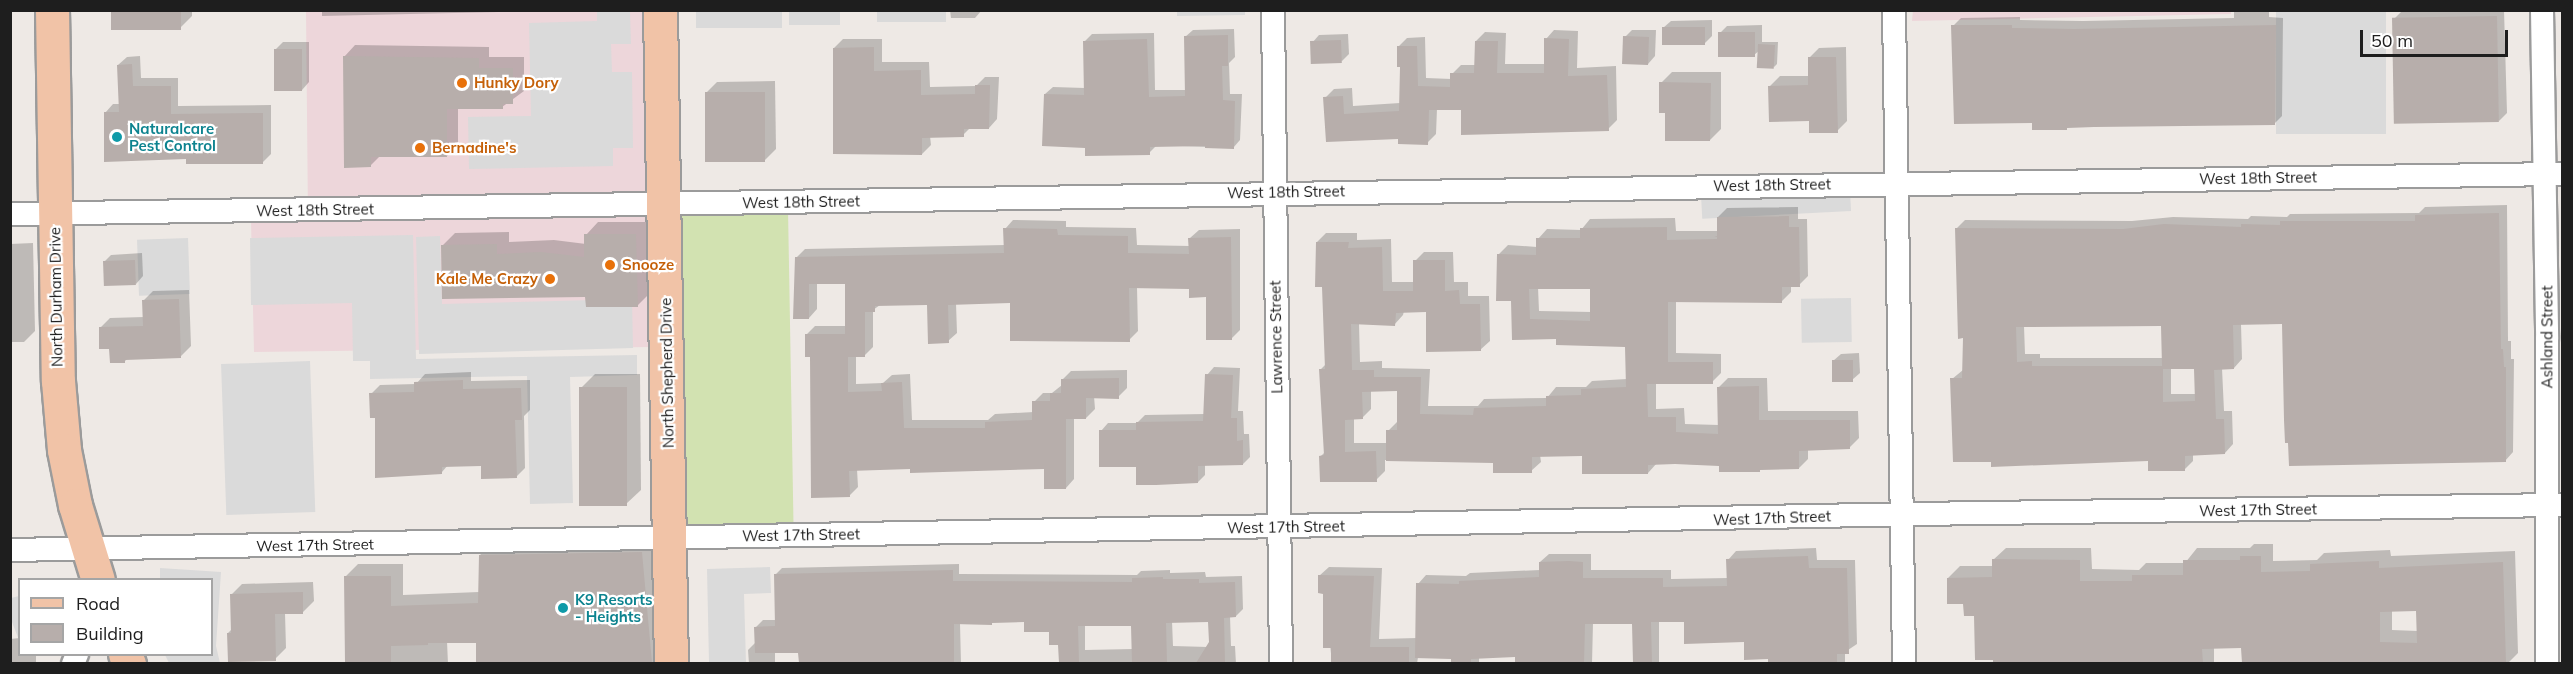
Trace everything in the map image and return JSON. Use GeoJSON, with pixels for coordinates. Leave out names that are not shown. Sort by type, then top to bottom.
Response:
{"type":"FeatureCollection","features":[{"type":"Feature","properties":{"kind":"main road","name":"North Durham Drive"},"geometry":{"type":"LineString","coordinates":[[52,10],[58,381],[64,450],[87,548],[98,578]]}},
{"type":"Feature","properties":{"kind":"main road","name":"North Shepherd Drive"},"geometry":{"type":"LineString","coordinates":[[660,10],[670,538],[670,663]]}},
{"type":"Feature","properties":{"kind":"street","name":"Lawrence Street"},"geometry":{"type":"LineString","coordinates":[[1273,10],[1281,663]]}},
{"type":"Feature","properties":{"kind":"street"},"geometry":{"type":"LineString","coordinates":[[1894,10],[1904,663]]}},
{"type":"Feature","properties":{"kind":"street","name":"Ashland Street"},"geometry":{"type":"LineString","coordinates":[[2542,10],[2554,174],[2554,505],[2547,663]]}},
{"type":"Feature","properties":{"kind":"street","name":"West 18th Street"},"geometry":{"type":"LineString","coordinates":[[10,214],[1274,192],[2554,174]]}},
{"type":"Feature","properties":{"kind":"street","name":"West 17th Street"},"geometry":{"type":"LineString","coordinates":[[10,550],[1901,514],[2554,505]]}},
{"type":"Feature","properties":{"kind":"shaded area"},"geometry":{"type":"Polygon","coordinates":[[[1913,10],[2231,10],[2231,14],[1912,21],[1913,10]]]}},
{"type":"Feature","properties":{"kind":"shaded area"},"geometry":{"type":"Polygon","coordinates":[[[306,11],[644,11],[651,347],[254,352],[251,221],[308,219],[306,11]]]}},
{"type":"Feature","properties":{"kind":"shaded area"},"geometry":{"type":"Polygon","coordinates":[[[597,11],[630,11],[631,44],[611,44],[612,72],[632,72],[633,148],[613,148],[613,166],[469,169],[468,117],[531,116],[529,23],[597,21],[597,11]]]}},
{"type":"Feature","properties":{"kind":"shaded area"},"geometry":{"type":"Polygon","coordinates":[[[696,11],[782,11],[782,28],[696,28],[696,11]]]}},
{"type":"Feature","properties":{"kind":"shaded area"},"geometry":{"type":"Polygon","coordinates":[[[789,11],[840,11],[840,25],[789,25],[789,11]]]}},
{"type":"Feature","properties":{"kind":"shaded area"},"geometry":{"type":"Polygon","coordinates":[[[877,11],[946,11],[946,22],[877,22],[877,11]]]}},
{"type":"Feature","properties":{"kind":"shaded area"},"geometry":{"type":"Polygon","coordinates":[[[1177,11],[1245,11],[1245,15],[1177,16],[1177,11]]]}},
{"type":"Feature","properties":{"kind":"shaded area"},"geometry":{"type":"Polygon","coordinates":[[[2276,12],[2386,12],[2386,134],[2276,134],[2276,12]]]}},
{"type":"Feature","properties":{"kind":"shaded area"},"geometry":{"type":"Polygon","coordinates":[[[1850,191],[1851,211],[1702,219],[1701,199],[1850,191]]]}},
{"type":"Feature","properties":{"kind":"shaded area"},"geometry":{"type":"Polygon","coordinates":[[[413,235],[416,359],[637,355],[637,375],[570,377],[573,503],[530,504],[527,376],[370,379],[370,361],[353,361],[352,303],[251,305],[250,238],[413,235]]]}},
{"type":"Feature","properties":{"kind":"shaded area"},"geometry":{"type":"Polygon","coordinates":[[[440,236],[442,304],[632,299],[633,348],[419,354],[416,237],[440,236]]]}},
{"type":"Feature","properties":{"kind":"shaded area"},"geometry":{"type":"Polygon","coordinates":[[[188,238],[190,294],[139,296],[137,240],[188,238]]]}},
{"type":"Feature","properties":{"kind":"shaded area"},"geometry":{"type":"Polygon","coordinates":[[[1851,298],[1852,342],[1802,343],[1801,299],[1851,298]]]}},
{"type":"Feature","properties":{"kind":"shaded area"},"geometry":{"type":"Polygon","coordinates":[[[310,361],[315,512],[226,515],[221,364],[310,361]]]}},
{"type":"Feature","properties":{"kind":"shaded area"},"geometry":{"type":"Polygon","coordinates":[[[770,567],[771,593],[744,594],[746,663],[709,663],[707,569],[770,567]]]}},
{"type":"Feature","properties":{"kind":"shaded area"},"geometry":{"type":"Polygon","coordinates":[[[160,568],[221,572],[216,646],[220,663],[169,663],[166,656],[213,656],[213,578],[160,578],[160,568]]]}},
{"type":"Feature","properties":{"kind":"shaded area"},"geometry":{"type":"Polygon","coordinates":[[[18,596],[18,637],[10,617],[11,598],[18,596]]]}},
{"type":"Feature","properties":{"kind":"green space"},"geometry":{"type":"Polygon","coordinates":[[[788,209],[793,524],[687,526],[681,211],[788,209]]]}},
{"type":"Feature","properties":{"kind":"building"},"geometry":{"type":"Polygon","coordinates":[[[111,10],[181,10],[181,30],[111,30],[111,10]]]}},
{"type":"Feature","properties":{"kind":"building"},"geometry":{"type":"Polygon","coordinates":[[[2497,16],[2499,122],[2394,124],[2392,18],[2497,16]]]}},
{"type":"Feature","properties":{"kind":"building"},"geometry":{"type":"Polygon","coordinates":[[[1951,25],[2012,25],[2012,28],[2074,29],[2276,25],[2275,125],[2032,130],[2032,123],[1954,124],[1951,25]]]}},
{"type":"Feature","properties":{"kind":"building"},"geometry":{"type":"Polygon","coordinates":[[[1662,27],[1705,27],[1705,45],[1662,45],[1662,27]]]}},
{"type":"Feature","properties":{"kind":"building"},"geometry":{"type":"Polygon","coordinates":[[[1718,32],[1755,32],[1755,57],[1718,57],[1718,32]]]}},
{"type":"Feature","properties":{"kind":"building"},"geometry":{"type":"Polygon","coordinates":[[[1228,35],[1228,66],[1222,66],[1223,100],[1235,101],[1234,149],[1205,148],[1205,146],[1150,147],[1150,155],[1085,156],[1085,148],[1042,146],[1044,94],[1084,95],[1083,41],[1147,39],[1149,97],[1185,96],[1184,36],[1228,35]]]}},
{"type":"Feature","properties":{"kind":"building"},"geometry":{"type":"Polygon","coordinates":[[[1623,36],[1649,37],[1648,65],[1622,64],[1623,36]]]}},
{"type":"Feature","properties":{"kind":"building"},"geometry":{"type":"Polygon","coordinates":[[[1544,38],[1569,39],[1568,76],[1607,75],[1609,131],[1461,135],[1461,110],[1429,110],[1428,145],[1398,144],[1398,139],[1326,142],[1323,97],[1343,96],[1344,114],[1399,111],[1400,67],[1397,67],[1397,46],[1417,46],[1418,86],[1450,87],[1450,73],[1474,73],[1475,41],[1498,41],[1497,73],[1544,73],[1544,38]]]}},
{"type":"Feature","properties":{"kind":"building"},"geometry":{"type":"Polygon","coordinates":[[[1341,40],[1342,63],[1311,64],[1310,41],[1341,40]]]}},
{"type":"Feature","properties":{"kind":"building"},"geometry":{"type":"Polygon","coordinates":[[[1758,44],[1775,45],[1774,69],[1757,68],[1758,44]]]}},
{"type":"Feature","properties":{"kind":"building"},"geometry":{"type":"Polygon","coordinates":[[[874,47],[874,71],[921,70],[921,95],[975,94],[975,85],[990,85],[989,129],[964,129],[964,137],[922,138],[922,155],[833,154],[833,48],[874,47]]]}},
{"type":"Feature","properties":{"kind":"building"},"geometry":{"type":"Polygon","coordinates":[[[274,49],[302,49],[302,91],[274,91],[274,49]]]}},
{"type":"Feature","properties":{"kind":"building"},"geometry":{"type":"Polygon","coordinates":[[[343,56],[479,58],[479,68],[513,68],[513,104],[503,104],[503,109],[447,109],[447,157],[371,157],[371,167],[344,168],[343,56]]]}},
{"type":"Feature","properties":{"kind":"building"},"geometry":{"type":"Polygon","coordinates":[[[1808,57],[1836,57],[1838,133],[1809,133],[1809,121],[1769,122],[1768,86],[1808,85],[1808,57]]]}},
{"type":"Feature","properties":{"kind":"building"},"geometry":{"type":"Polygon","coordinates":[[[132,64],[133,86],[171,86],[171,114],[263,113],[263,164],[186,164],[186,159],[104,162],[104,112],[119,112],[117,65],[132,64]]]}},
{"type":"Feature","properties":{"kind":"building"},"geometry":{"type":"Polygon","coordinates":[[[1659,82],[1711,83],[1710,141],[1665,141],[1665,113],[1659,113],[1659,82]]]}},
{"type":"Feature","properties":{"kind":"building"},"geometry":{"type":"Polygon","coordinates":[[[705,92],[765,92],[765,162],[705,162],[705,92]]]}},
{"type":"Feature","properties":{"kind":"building"},"geometry":{"type":"Polygon","coordinates":[[[2499,213],[2501,349],[2503,349],[2504,367],[2506,367],[2506,462],[2289,466],[2288,443],[2285,443],[2282,324],[2233,325],[2234,369],[2214,370],[2216,419],[2224,419],[2225,454],[2185,456],[2185,471],[2148,471],[2148,461],[1991,467],[1991,462],[1953,462],[1950,378],[1962,378],[1963,338],[1958,339],[1955,228],[2123,229],[2164,224],[2241,227],[2241,224],[2280,225],[2280,221],[2415,221],[2415,215],[2499,213]],[[2161,326],[2016,327],[2017,362],[2032,361],[2032,366],[2162,366],[2161,326]],[[2163,369],[2163,402],[2195,401],[2194,369],[2163,369]]]}},
{"type":"Feature","properties":{"kind":"building"},"geometry":{"type":"Polygon","coordinates":[[[1789,216],[1789,227],[1799,227],[1800,287],[1782,287],[1782,303],[1668,302],[1668,362],[1713,362],[1713,384],[1647,384],[1648,417],[1676,417],[1676,432],[1718,434],[1717,387],[1759,386],[1759,420],[1850,420],[1850,449],[1799,451],[1799,469],[1760,470],[1760,472],[1719,472],[1719,466],[1675,464],[1648,465],[1648,474],[1582,474],[1582,456],[1532,457],[1532,473],[1493,473],[1493,463],[1386,461],[1386,430],[1397,430],[1397,391],[1362,392],[1363,419],[1345,420],[1345,452],[1376,451],[1377,482],[1320,482],[1319,456],[1324,455],[1319,369],[1325,369],[1322,287],[1315,287],[1316,242],[1349,242],[1348,248],[1382,247],[1383,291],[1413,291],[1413,260],[1445,260],[1445,291],[1459,290],[1460,304],[1480,304],[1481,351],[1426,352],[1426,312],[1396,313],[1395,326],[1351,324],[1352,370],[1374,370],[1374,377],[1421,377],[1420,414],[1473,415],[1474,408],[1546,406],[1546,396],[1581,395],[1581,389],[1626,387],[1625,347],[1556,345],[1556,339],[1512,340],[1511,301],[1496,301],[1497,254],[1536,255],[1536,238],[1580,238],[1580,228],[1667,227],[1667,240],[1717,239],[1717,217],[1789,216]],[[1529,289],[1530,319],[1590,321],[1590,289],[1529,289]]]}},
{"type":"Feature","properties":{"kind":"building"},"geometry":{"type":"Polygon","coordinates":[[[1003,228],[1057,229],[1058,235],[1128,236],[1128,253],[1189,254],[1188,238],[1231,237],[1232,340],[1206,340],[1206,297],[1189,298],[1189,289],[1129,288],[1130,342],[1010,341],[1010,303],[948,305],[949,343],[928,344],[927,305],[875,306],[875,312],[865,312],[865,357],[848,357],[848,392],[882,391],[881,383],[902,382],[904,428],[985,428],[985,422],[1032,420],[1032,401],[1050,401],[1050,393],[1061,393],[1061,379],[1119,378],[1119,399],[1086,398],[1086,419],[1066,419],[1066,489],[1044,489],[1044,469],[910,473],[910,469],[849,471],[850,497],[811,498],[810,357],[805,357],[805,334],[845,334],[845,284],[809,284],[809,319],[793,319],[795,257],[1004,253],[1003,228]]]}},
{"type":"Feature","properties":{"kind":"building"},"geometry":{"type":"Polygon","coordinates":[[[584,234],[636,234],[638,307],[586,307],[585,297],[442,299],[441,245],[497,244],[497,254],[541,252],[584,257],[584,234]]]}},
{"type":"Feature","properties":{"kind":"building"},"geometry":{"type":"Polygon","coordinates":[[[135,260],[136,285],[104,286],[103,261],[135,260]]]}},
{"type":"Feature","properties":{"kind":"building"},"geometry":{"type":"Polygon","coordinates":[[[179,299],[181,358],[125,360],[125,363],[110,363],[109,349],[99,349],[99,327],[143,326],[142,300],[179,299]]]}},
{"type":"Feature","properties":{"kind":"building"},"geometry":{"type":"Polygon","coordinates":[[[1832,360],[1853,360],[1853,382],[1832,382],[1832,360]]]}},
{"type":"Feature","properties":{"kind":"building"},"geometry":{"type":"Polygon","coordinates":[[[1205,374],[1233,375],[1231,418],[1237,418],[1237,441],[1243,440],[1243,465],[1198,466],[1198,483],[1156,485],[1136,485],[1136,467],[1099,467],[1099,430],[1136,430],[1136,422],[1203,421],[1205,374]]]}},
{"type":"Feature","properties":{"kind":"building"},"geometry":{"type":"Polygon","coordinates":[[[463,380],[463,389],[521,388],[522,420],[515,420],[517,478],[481,479],[481,466],[442,467],[442,474],[375,478],[375,418],[370,418],[369,393],[414,392],[414,382],[463,380]]]}},
{"type":"Feature","properties":{"kind":"building"},"geometry":{"type":"Polygon","coordinates":[[[579,387],[627,387],[627,506],[579,506],[579,387]]]}},
{"type":"Feature","properties":{"kind":"building","name":"K9 Resorts - Heights"},"geometry":{"type":"Polygon","coordinates":[[[642,552],[652,663],[476,663],[476,643],[428,643],[428,645],[391,646],[391,663],[345,663],[344,576],[391,576],[391,606],[478,603],[479,555],[642,552]]]}},
{"type":"Feature","properties":{"kind":"building"},"geometry":{"type":"Polygon","coordinates":[[[1808,556],[1809,568],[1847,568],[1849,654],[1837,654],[1837,663],[1768,663],[1768,659],[1744,660],[1744,642],[1684,644],[1684,622],[1651,622],[1652,663],[1633,663],[1632,624],[1585,624],[1584,663],[1515,663],[1515,657],[1471,659],[1471,663],[1451,663],[1451,659],[1415,658],[1416,583],[1459,584],[1459,581],[1539,577],[1539,562],[1569,561],[1583,562],[1583,578],[1663,578],[1663,587],[1727,586],[1726,559],[1808,556]]]}},
{"type":"Feature","properties":{"kind":"building"},"geometry":{"type":"Polygon","coordinates":[[[2240,556],[2261,556],[2261,572],[2310,571],[2310,564],[2354,562],[2379,561],[2379,568],[2503,562],[2506,663],[2242,663],[2241,648],[2202,649],[2203,663],[1993,663],[1993,660],[1975,660],[1974,616],[1964,616],[1963,604],[1947,604],[1947,578],[1992,577],[1992,559],[2080,560],[2080,581],[2132,581],[2132,575],[2183,575],[2183,560],[2240,560],[2240,556]],[[2416,611],[2380,612],[2380,642],[2417,643],[2416,611]]]}},
{"type":"Feature","properties":{"kind":"building"},"geometry":{"type":"Polygon","coordinates":[[[953,570],[953,581],[1132,582],[1132,578],[1163,577],[1163,579],[1199,579],[1199,583],[1235,582],[1236,617],[1224,618],[1225,663],[1196,663],[1209,642],[1208,622],[1166,623],[1167,663],[1132,663],[1131,626],[1078,626],[1079,663],[1059,663],[1058,645],[1049,645],[1049,632],[1024,632],[1024,622],[992,623],[992,625],[954,624],[954,663],[799,663],[798,653],[755,653],[754,627],[775,626],[774,574],[953,570]]]}},
{"type":"Feature","properties":{"kind":"building"},"geometry":{"type":"Polygon","coordinates":[[[1318,575],[1374,576],[1370,647],[1409,647],[1409,663],[1331,663],[1331,648],[1323,648],[1323,594],[1318,593],[1318,575]]]}},
{"type":"Feature","properties":{"kind":"building"},"geometry":{"type":"Polygon","coordinates":[[[303,592],[303,614],[275,614],[276,661],[228,662],[227,633],[231,633],[230,594],[303,592]]]}},
{"type":"Feature","properties":{"kind":"place","name":"Hunky Dory"},"geometry":{"type":"Point","coordinates":[462,83]}},
{"type":"Feature","properties":{"kind":"place","name":"Naturalcare Pest Control"},"geometry":{"type":"Point","coordinates":[117,137]}},
{"type":"Feature","properties":{"kind":"place","name":"Bernadine's"},"geometry":{"type":"Point","coordinates":[420,148]}},
{"type":"Feature","properties":{"kind":"place","name":"Snooze"},"geometry":{"type":"Point","coordinates":[610,265]}},
{"type":"Feature","properties":{"kind":"place","name":"Kale Me Crazy"},"geometry":{"type":"Point","coordinates":[550,279]}},
{"type":"Feature","properties":{"kind":"place","name":"K9 Resorts - Heights"},"geometry":{"type":"Point","coordinates":[563,608]}}]}
